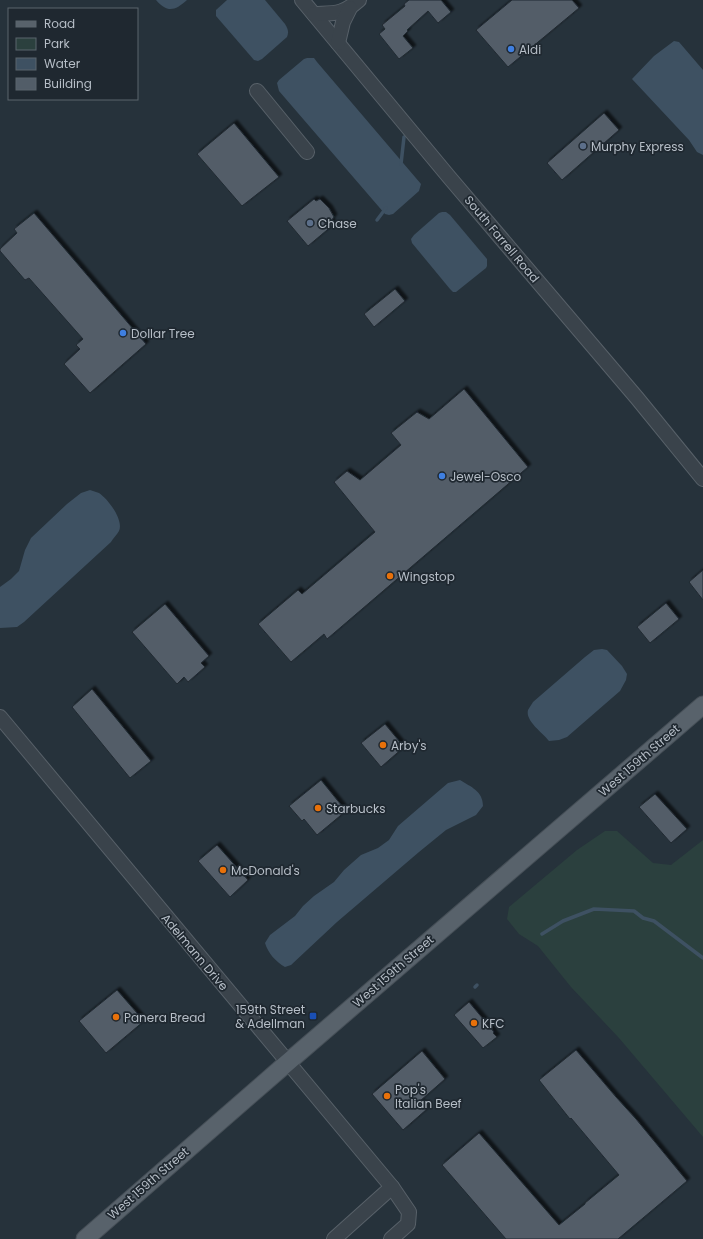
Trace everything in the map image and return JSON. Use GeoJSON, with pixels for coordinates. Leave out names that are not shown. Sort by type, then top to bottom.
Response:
{"type":"FeatureCollection","features":[{"type":"Feature","properties":{"kind":"main road","name":"West 159th Street"},"geometry":{"type":"LineString","coordinates":[[85,1239],[288,1062],[703,705]]}},
{"type":"Feature","properties":{"kind":"street","name":"South Farrell Road"},"geometry":{"type":"LineString","coordinates":[[302,0],[452,181],[637,398],[703,478]]}},
{"type":"Feature","properties":{"kind":"street"},"geometry":{"type":"LineString","coordinates":[[314,14],[337,13],[354,4]]}},
{"type":"Feature","properties":{"kind":"street"},"geometry":{"type":"LineString","coordinates":[[338,43],[343,22],[354,4]]}},
{"type":"Feature","properties":{"kind":"street"},"geometry":{"type":"LineString","coordinates":[[257,91],[307,152]]}},
{"type":"Feature","properties":{"kind":"street","name":"Adelmann Drive"},"geometry":{"type":"LineString","coordinates":[[0,717],[392,1187],[409,1212],[408,1224],[392,1239]]}},
{"type":"Feature","properties":{"kind":"street"},"geometry":{"type":"LineString","coordinates":[[334,1239],[392,1187]]}},
{"type":"Feature","properties":{"kind":"green space"},"geometry":{"type":"Polygon","coordinates":[[[605,831],[617,831],[653,863],[671,865],[703,840],[703,1137],[619,1038],[571,987],[538,946],[519,934],[507,919],[509,907],[577,850],[605,831]]]}},
{"type":"Feature","properties":{"kind":"water"},"geometry":{"type":"Polygon","coordinates":[[[156,0],[187,0],[175,8],[167,9],[156,0]]]}},
{"type":"Feature","properties":{"kind":"water"},"geometry":{"type":"Polygon","coordinates":[[[227,0],[265,0],[287,27],[287,37],[262,59],[258,61],[254,60],[216,16],[216,10],[227,0]]]}},
{"type":"Feature","properties":{"kind":"water"},"geometry":{"type":"Polygon","coordinates":[[[674,41],[679,42],[703,70],[703,155],[697,152],[689,140],[632,79],[654,56],[674,41]]]}},
{"type":"Feature","properties":{"kind":"water"},"geometry":{"type":"Polygon","coordinates":[[[307,58],[314,58],[421,184],[419,191],[393,214],[385,214],[279,91],[277,83],[279,80],[307,58]]]}},
{"type":"Feature","properties":{"kind":"water"},"geometry":{"type":"Polygon","coordinates":[[[446,212],[450,215],[487,259],[486,268],[456,292],[453,292],[450,289],[412,243],[411,239],[439,213],[446,212]]]}},
{"type":"Feature","properties":{"kind":"water"},"geometry":{"type":"Polygon","coordinates":[[[90,490],[99,493],[111,505],[119,521],[119,531],[111,542],[24,622],[17,627],[0,628],[0,587],[19,571],[25,550],[31,538],[67,504],[81,493],[90,490]]]}},
{"type":"Feature","properties":{"kind":"water"},"geometry":{"type":"Polygon","coordinates":[[[594,650],[607,650],[622,666],[627,674],[626,680],[620,691],[567,737],[549,741],[532,723],[529,718],[528,709],[533,702],[585,657],[594,650]]]}},
{"type":"Feature","properties":{"kind":"water"},"geometry":{"type":"Polygon","coordinates":[[[460,780],[476,790],[481,797],[483,806],[476,815],[446,830],[337,922],[291,965],[285,967],[278,963],[270,954],[265,943],[270,935],[295,916],[314,896],[334,882],[344,870],[361,855],[378,848],[389,840],[398,826],[448,783],[460,780]]]}},
{"type":"Feature","properties":{"kind":"building"},"geometry":{"type":"Polygon","coordinates":[[[409,0],[441,0],[451,12],[438,23],[428,11],[407,30],[408,31],[403,36],[413,48],[399,59],[379,34],[385,29],[382,25],[405,6],[404,4],[409,0]]]}},
{"type":"Feature","properties":{"kind":"building","name":"Aldi"},"geometry":{"type":"Polygon","coordinates":[[[512,0],[572,0],[579,8],[508,67],[476,30],[512,0]]]}},
{"type":"Feature","properties":{"kind":"building"},"geometry":{"type":"Polygon","coordinates":[[[604,113],[619,130],[562,180],[547,163],[604,113]]]}},
{"type":"Feature","properties":{"kind":"building"},"geometry":{"type":"Polygon","coordinates":[[[234,123],[279,177],[242,206],[197,154],[234,123]]]}},
{"type":"Feature","properties":{"kind":"building","name":"Chase"},"geometry":{"type":"Polygon","coordinates":[[[314,199],[316,201],[320,199],[329,208],[334,217],[331,221],[333,225],[308,246],[287,221],[314,199]]]}},
{"type":"Feature","properties":{"kind":"building"},"geometry":{"type":"Polygon","coordinates":[[[34,213],[146,344],[90,393],[64,364],[80,349],[76,345],[83,339],[29,278],[25,280],[0,251],[0,249],[17,233],[14,229],[34,213]]]}},
{"type":"Feature","properties":{"kind":"building"},"geometry":{"type":"Polygon","coordinates":[[[395,289],[405,301],[374,327],[364,314],[395,289]]]}},
{"type":"Feature","properties":{"kind":"building","name":"Jewel-Osco"},"geometry":{"type":"Polygon","coordinates":[[[464,389],[528,467],[327,639],[324,634],[291,662],[258,624],[298,590],[302,594],[375,532],[334,482],[347,471],[360,480],[401,445],[391,433],[417,412],[429,419],[464,389]]]}},
{"type":"Feature","properties":{"kind":"building"},"geometry":{"type":"Polygon","coordinates":[[[703,570],[703,600],[689,582],[703,570]]]}},
{"type":"Feature","properties":{"kind":"building"},"geometry":{"type":"Polygon","coordinates":[[[666,603],[679,619],[650,643],[637,627],[666,603]]]}},
{"type":"Feature","properties":{"kind":"building"},"geometry":{"type":"Polygon","coordinates":[[[165,604],[209,656],[201,663],[205,667],[188,682],[184,677],[177,684],[132,632],[165,604]]]}},
{"type":"Feature","properties":{"kind":"building"},"geometry":{"type":"Polygon","coordinates":[[[92,689],[151,761],[130,778],[72,707],[92,689]]]}},
{"type":"Feature","properties":{"kind":"building","name":"Arby's"},"geometry":{"type":"Polygon","coordinates":[[[385,724],[404,747],[381,767],[361,743],[385,724]]]}},
{"type":"Feature","properties":{"kind":"building","name":"Starbucks"},"geometry":{"type":"Polygon","coordinates":[[[321,780],[346,811],[317,835],[304,819],[302,821],[289,806],[321,780]]]}},
{"type":"Feature","properties":{"kind":"building"},"geometry":{"type":"Polygon","coordinates":[[[655,794],[687,829],[671,843],[639,807],[655,794]]]}},
{"type":"Feature","properties":{"kind":"building","name":"McDonald's"},"geometry":{"type":"Polygon","coordinates":[[[217,845],[248,880],[230,897],[198,861],[217,845]]]}},
{"type":"Feature","properties":{"kind":"building"},"geometry":{"type":"Polygon","coordinates":[[[117,990],[144,1021],[106,1053],[79,1021],[117,990]]]}},
{"type":"Feature","properties":{"kind":"building","name":"KFC"},"geometry":{"type":"Polygon","coordinates":[[[469,1002],[497,1037],[483,1048],[454,1015],[469,1002]]]}},
{"type":"Feature","properties":{"kind":"building"},"geometry":{"type":"Polygon","coordinates":[[[576,1050],[687,1181],[618,1239],[506,1239],[442,1165],[479,1133],[559,1225],[619,1175],[571,1118],[570,1119],[539,1080],[576,1050]]]}},
{"type":"Feature","properties":{"kind":"building"},"geometry":{"type":"Polygon","coordinates":[[[422,1051],[445,1079],[420,1101],[427,1109],[403,1130],[372,1094],[422,1051]]]}},
{"type":"Feature","properties":{"kind":"waterway"},"geometry":{"type":"LineString","coordinates":[[401,164],[404,137]]}},
{"type":"Feature","properties":{"kind":"waterway"},"geometry":{"type":"LineString","coordinates":[[377,220],[386,208]]}},
{"type":"Feature","properties":{"kind":"waterway"},"geometry":{"type":"LineString","coordinates":[[542,934],[563,921],[594,909],[634,911],[643,918],[654,921],[703,958]]}},
{"type":"Feature","properties":{"kind":"place","name":"Aldi"},"geometry":{"type":"Point","coordinates":[511,49]}},
{"type":"Feature","properties":{"kind":"place","name":"Murphy Express"},"geometry":{"type":"Point","coordinates":[583,146]}},
{"type":"Feature","properties":{"kind":"place","name":"Chase"},"geometry":{"type":"Point","coordinates":[310,223]}},
{"type":"Feature","properties":{"kind":"place","name":"Dollar Tree"},"geometry":{"type":"Point","coordinates":[123,333]}},
{"type":"Feature","properties":{"kind":"place","name":"Jewel-Osco"},"geometry":{"type":"Point","coordinates":[442,476]}},
{"type":"Feature","properties":{"kind":"place","name":"Wingstop"},"geometry":{"type":"Point","coordinates":[390,576]}},
{"type":"Feature","properties":{"kind":"place","name":"Arby's"},"geometry":{"type":"Point","coordinates":[383,745]}},
{"type":"Feature","properties":{"kind":"place","name":"Starbucks"},"geometry":{"type":"Point","coordinates":[318,808]}},
{"type":"Feature","properties":{"kind":"place","name":"McDonald's"},"geometry":{"type":"Point","coordinates":[223,870]}},
{"type":"Feature","properties":{"kind":"place","name":"159th Street & Adellman"},"geometry":{"type":"Point","coordinates":[313,1016]}},
{"type":"Feature","properties":{"kind":"place","name":"Panera Bread"},"geometry":{"type":"Point","coordinates":[116,1017]}},
{"type":"Feature","properties":{"kind":"place","name":"KFC"},"geometry":{"type":"Point","coordinates":[474,1023]}},
{"type":"Feature","properties":{"kind":"place","name":"Pop's Italian Beef"},"geometry":{"type":"Point","coordinates":[387,1096]}}]}
